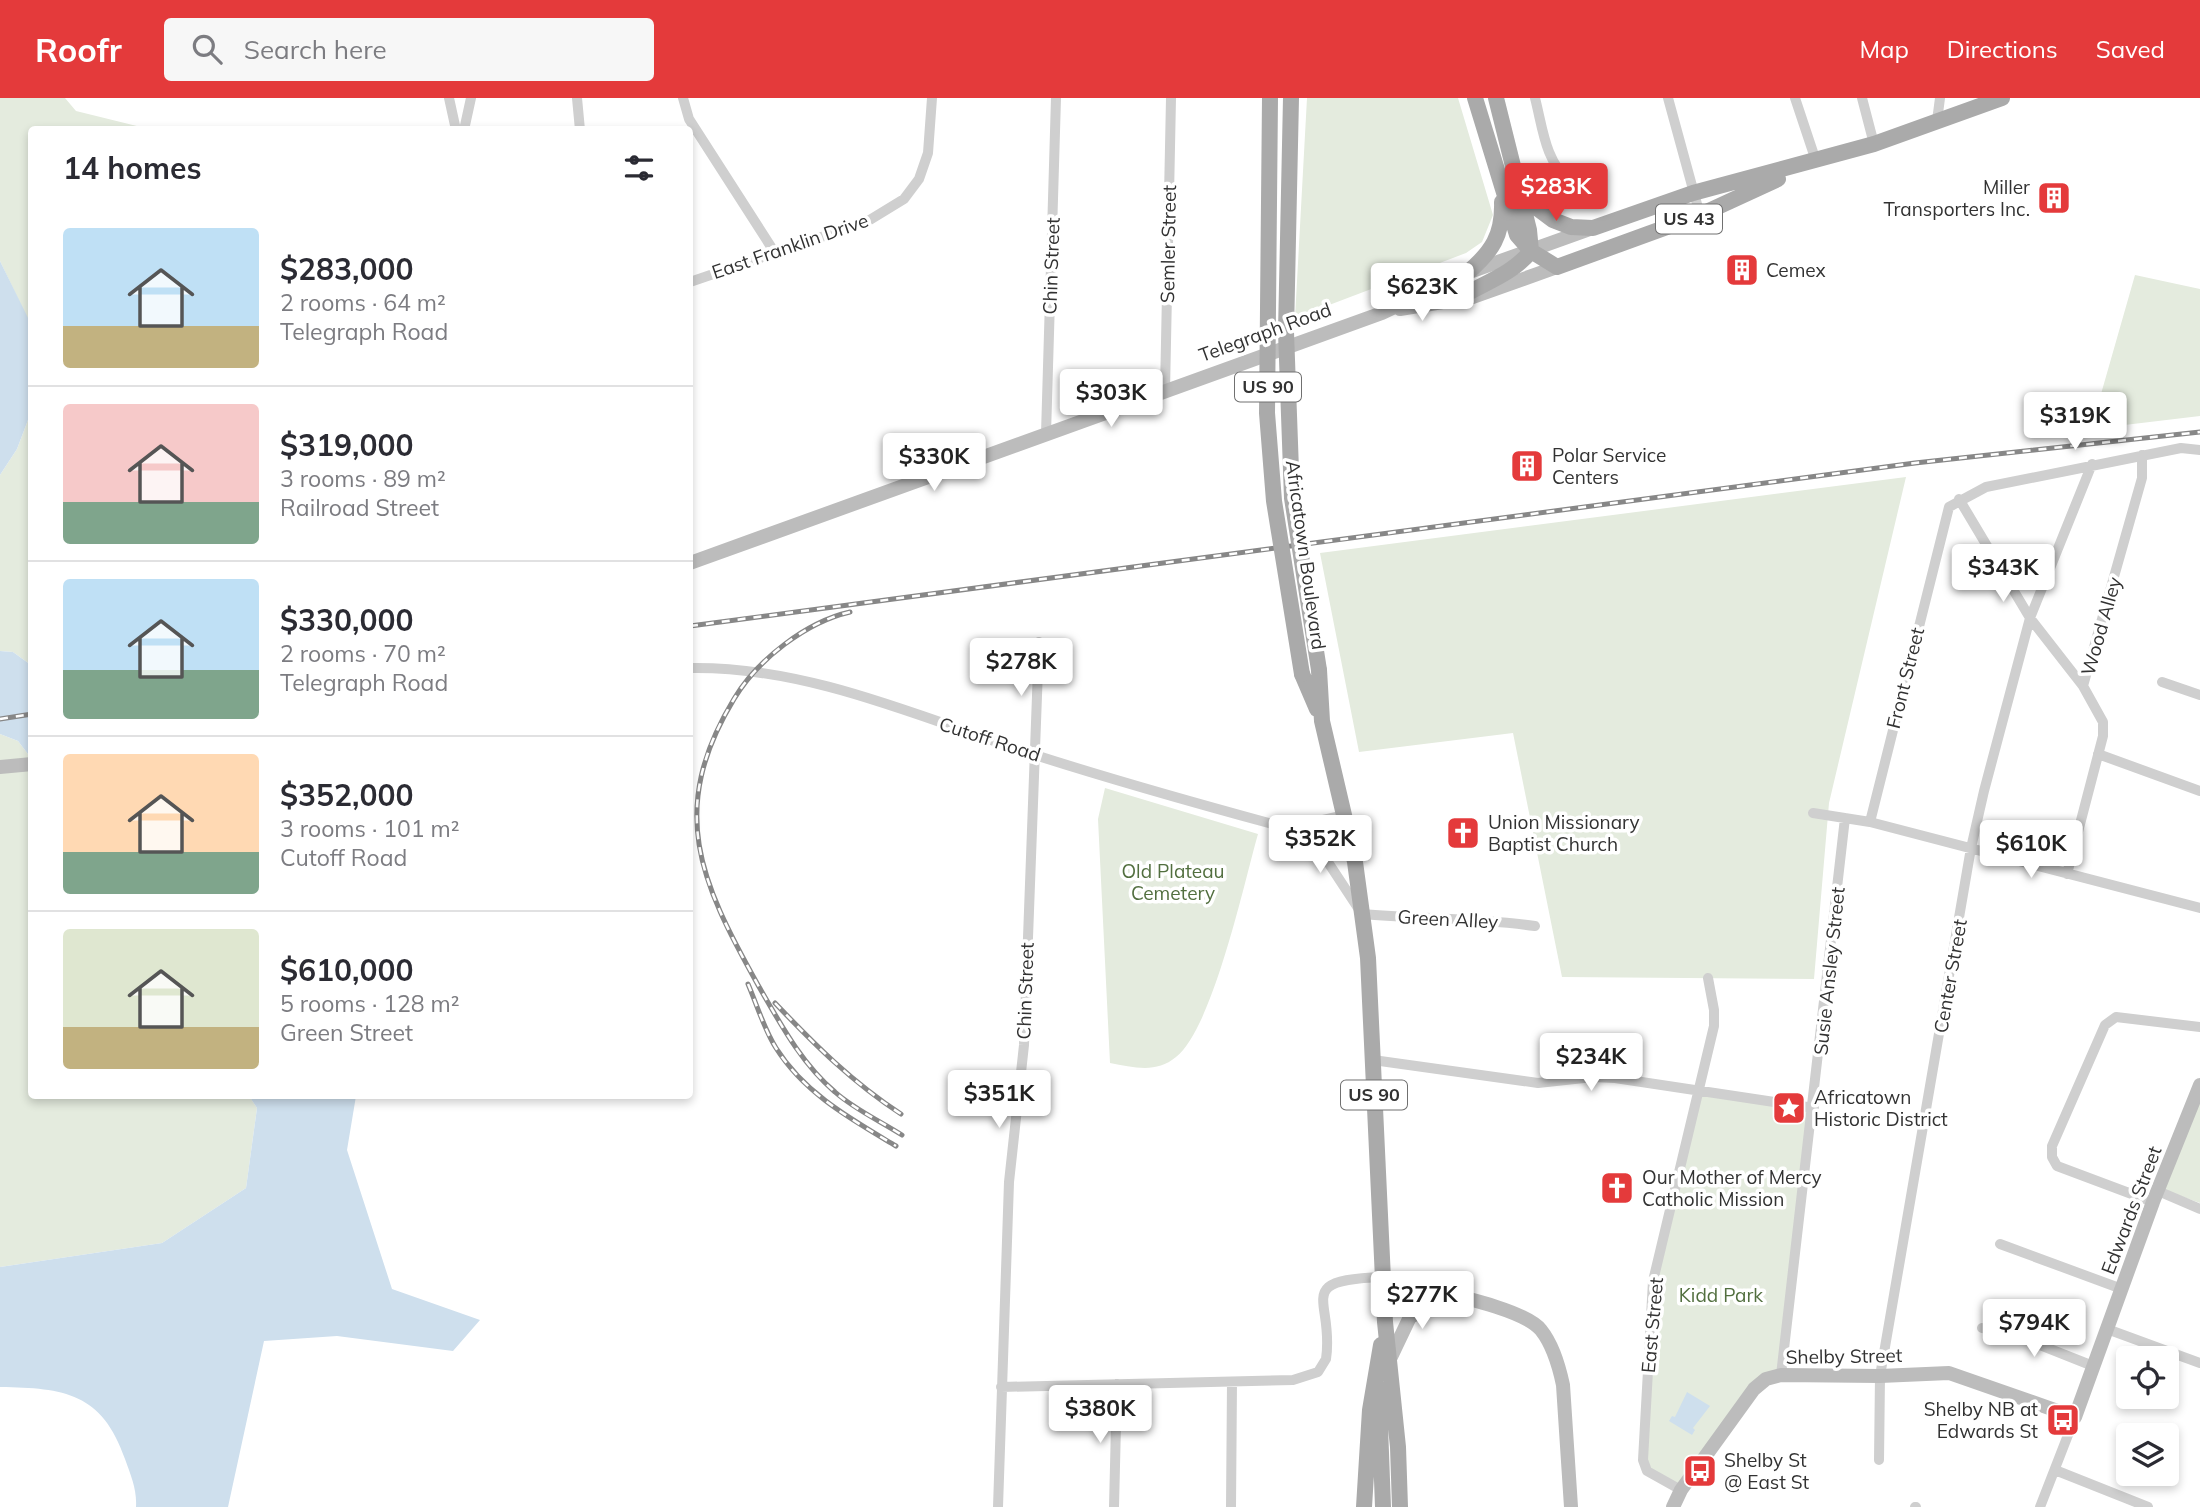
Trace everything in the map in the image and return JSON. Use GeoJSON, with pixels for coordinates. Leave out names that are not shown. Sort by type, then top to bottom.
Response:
{"type":"FeatureCollection","features":[{"type":"Feature","properties":{"kind":"main road","name":"Africatown Boulevard"},"geometry":{"type":"LineString","coordinates":[[1270,98],[1268,412],[1274,501],[1302,674],[1322,721]]}},
{"type":"Feature","properties":{"kind":"main road","name":"Africatown Boulevard"},"geometry":{"type":"LineString","coordinates":[[1291,98],[1286,332],[1292,498],[1319,670],[1322,721],[1344,815],[1368,958],[1385,1322],[1398,1447],[1400,1507]]}},
{"type":"Feature","properties":{"kind":"main road"},"geometry":{"type":"LineString","coordinates":[[1475,98],[1517,235],[1531,251],[1557,267]]}},
{"type":"Feature","properties":{"kind":"main road"},"geometry":{"type":"LineString","coordinates":[[1496,98],[1531,251]]}},
{"type":"Feature","properties":{"kind":"main road","name":"Telegraph Road"},"geometry":{"type":"LineString","coordinates":[[1593,228],[1693,193],[1874,144],[2002,98]]}},
{"type":"Feature","properties":{"kind":"main road","name":"Telegraph Road"},"geometry":{"type":"LineString","coordinates":[[1557,267],[1700,215],[1816,161]]}},
{"type":"Feature","properties":{"kind":"main road"},"geometry":{"type":"LineString","coordinates":[[1518,185],[1529,202],[1553,220],[1571,227],[1593,228]]}},
{"type":"Feature","properties":{"kind":"main road"},"geometry":{"type":"LineString","coordinates":[[1467,273],[1485,258],[1499,237],[1502,190]]}},
{"type":"Feature","properties":{"kind":"main road"},"geometry":{"type":"LineString","coordinates":[[1456,300],[1477,286],[1513,272],[1531,251]]}},
{"type":"Feature","properties":{"kind":"main road"},"geometry":{"type":"LineString","coordinates":[[1364,1507],[1370,1410],[1385,1322]]}},
{"type":"Feature","properties":{"kind":"main road","name":"Africatown Boulevard"},"geometry":{"type":"LineString","coordinates":[[1383,1507],[1380,1426],[1388,1362]]}},
{"type":"Feature","properties":{"kind":"street"},"geometry":{"type":"LineString","coordinates":[[449,98],[455,126]]}},
{"type":"Feature","properties":{"kind":"street"},"geometry":{"type":"LineString","coordinates":[[465,126],[471,98]]}},
{"type":"Feature","properties":{"kind":"street"},"geometry":{"type":"LineString","coordinates":[[577,98],[580,126]]}},
{"type":"Feature","properties":{"kind":"street"},"geometry":{"type":"LineString","coordinates":[[683,98],[693,126]]}},
{"type":"Feature","properties":{"kind":"street","name":"East Franklin Drive"},"geometry":{"type":"LineString","coordinates":[[693,281],[869,221],[904,199],[919,179],[928,153],[932,98]]}},
{"type":"Feature","properties":{"kind":"street","name":"Chin Street"},"geometry":{"type":"LineString","coordinates":[[1046,434],[1056,98]]}},
{"type":"Feature","properties":{"kind":"street","name":"Semler Street"},"geometry":{"type":"LineString","coordinates":[[1165,391],[1171,98]]}},
{"type":"Feature","properties":{"kind":"street"},"geometry":{"type":"LineString","coordinates":[[1535,98],[1549,155],[1556,170],[1570,182]]}},
{"type":"Feature","properties":{"kind":"street"},"geometry":{"type":"LineString","coordinates":[[1668,98],[1700,215]]}},
{"type":"Feature","properties":{"kind":"street"},"geometry":{"type":"LineString","coordinates":[[1795,98],[1816,161]]}},
{"type":"Feature","properties":{"kind":"street"},"geometry":{"type":"LineString","coordinates":[[1862,98],[1874,144]]}},
{"type":"Feature","properties":{"kind":"street"},"geometry":{"type":"LineString","coordinates":[[1937,121],[1940,98]]}},
{"type":"Feature","properties":{"kind":"street"},"geometry":{"type":"LineString","coordinates":[[693,126],[775,253]]}},
{"type":"Feature","properties":{"kind":"street","name":"Telegraph Road"},"geometry":{"type":"LineString","coordinates":[[693,562],[1382,313],[1467,273],[1593,228]]}},
{"type":"Feature","properties":{"kind":"street","name":"Telegraph Road"},"geometry":{"type":"LineString","coordinates":[[1382,313],[1456,300],[1557,267]]}},
{"type":"Feature","properties":{"kind":"street"},"geometry":{"type":"LineString","coordinates":[[2083,686],[2030,618],[1959,499],[1986,487],[2092,464],[2181,448],[2200,450]]}},
{"type":"Feature","properties":{"kind":"street","name":"Wood Alley"},"geometry":{"type":"LineString","coordinates":[[2067,874],[2098,754],[2103,722],[2083,686],[2143,478],[2142,455]]}},
{"type":"Feature","properties":{"kind":"street","name":"Center Street"},"geometry":{"type":"LineString","coordinates":[[1879,1460],[1880,1376],[1971,848],[2030,618],[2092,464]]}},
{"type":"Feature","properties":{"kind":"street","name":"Front Street"},"geometry":{"type":"LineString","coordinates":[[1870,822],[1944,517],[1948,507],[1959,499]]}},
{"type":"Feature","properties":{"kind":"street","name":"Chin Street"},"geometry":{"type":"LineString","coordinates":[[998,1507],[1009,1182],[1024,1045],[1039,642]]}},
{"type":"Feature","properties":{"kind":"street","name":"Cutoff Road"},"geometry":{"type":"LineString","coordinates":[[693,668],[755,672],[822,685],[1034,754],[1287,828],[1318,847],[1362,914]]}},
{"type":"Feature","properties":{"kind":"street"},"geometry":{"type":"LineString","coordinates":[[2162,682],[2200,695]]}},
{"type":"Feature","properties":{"kind":"street"},"geometry":{"type":"LineString","coordinates":[[2098,754],[2200,791]]}},
{"type":"Feature","properties":{"kind":"street"},"geometry":{"type":"LineString","coordinates":[[0,767],[28,764]]}},
{"type":"Feature","properties":{"kind":"street"},"geometry":{"type":"LineString","coordinates":[[1814,813],[1870,822],[2200,908]]}},
{"type":"Feature","properties":{"kind":"street","name":"Cutoff Road"},"geometry":{"type":"LineString","coordinates":[[1287,828],[1344,815]]}},
{"type":"Feature","properties":{"kind":"street","name":"Susie Ansley Street"},"geometry":{"type":"LineString","coordinates":[[1781,1375],[1814,1108],[1845,818]]}},
{"type":"Feature","properties":{"kind":"street","name":"Green Alley"},"geometry":{"type":"LineString","coordinates":[[1362,914],[1445,920],[1476,918],[1535,926]]}},
{"type":"Feature","properties":{"kind":"street","name":"East Street"},"geometry":{"type":"LineString","coordinates":[[1681,1490],[1647,1471],[1643,1460],[1653,1280],[1714,1026],[1708,978]]}},
{"type":"Feature","properties":{"kind":"street"},"geometry":{"type":"LineString","coordinates":[[2200,1027],[2116,1017],[2105,1025],[2052,1146],[2052,1157],[2057,1166],[2200,1209]]}},
{"type":"Feature","properties":{"kind":"street"},"geometry":{"type":"LineString","coordinates":[[1373,1060],[1538,1083],[1604,1077],[1814,1108]]}},
{"type":"Feature","properties":{"kind":"street","name":"Edwards Street"},"geometry":{"type":"LineString","coordinates":[[2040,1507],[2200,1085]]}},
{"type":"Feature","properties":{"kind":"street"},"geometry":{"type":"LineString","coordinates":[[2000,1244],[2122,1289]]}},
{"type":"Feature","properties":{"kind":"street"},"geometry":{"type":"LineString","coordinates":[[1001,1387],[1293,1380],[1318,1372],[1327,1350],[1322,1305],[1327,1289],[1344,1278],[1383,1277],[1512,1310],[1541,1329],[1552,1348],[1563,1385],[1571,1507]]}},
{"type":"Feature","properties":{"kind":"street"},"geometry":{"type":"LineString","coordinates":[[1388,1362],[1410,1317],[1454,1297]]}},
{"type":"Feature","properties":{"kind":"street"},"geometry":{"type":"LineString","coordinates":[[1982,1328],[2022,1338],[2093,1366]]}},
{"type":"Feature","properties":{"kind":"street"},"geometry":{"type":"LineString","coordinates":[[2107,1329],[2200,1363]]}},
{"type":"Feature","properties":{"kind":"street","name":"Shelby Street"},"geometry":{"type":"LineString","coordinates":[[1674,1507],[1681,1490],[1754,1389],[1766,1379],[1781,1375],[1880,1376],[1949,1373],[2074,1417]]}},
{"type":"Feature","properties":{"kind":"street"},"geometry":{"type":"LineString","coordinates":[[1231,1507],[1232,1382]]}},
{"type":"Feature","properties":{"kind":"street"},"geometry":{"type":"LineString","coordinates":[[1114,1507],[1117,1384]]}},
{"type":"Feature","properties":{"kind":"street"},"geometry":{"type":"LineString","coordinates":[[2054,1470],[2147,1507]]}},
{"type":"Feature","properties":{"kind":"green space"},"geometry":{"type":"Polygon","coordinates":[[[0,98],[65,98],[76,111],[137,126],[28,126],[28,320],[0,261],[0,98]]]}},
{"type":"Feature","properties":{"kind":"green space"},"geometry":{"type":"Polygon","coordinates":[[[1307,98],[1458,98],[1493,215],[1482,242],[1466,253],[1295,318],[1307,98]]]}},
{"type":"Feature","properties":{"kind":"green space"},"geometry":{"type":"Polygon","coordinates":[[[2135,275],[2200,289],[2200,416],[2091,429],[2135,275]]]}},
{"type":"Feature","properties":{"kind":"green space"},"geometry":{"type":"Polygon","coordinates":[[[28,420],[28,663],[13,652],[0,651],[0,475],[17,449],[28,420]]]}},
{"type":"Feature","properties":{"kind":"green space"},"geometry":{"type":"Polygon","coordinates":[[[1906,477],[1829,803],[1814,979],[1562,977],[1513,733],[1359,752],[1320,553],[1906,477]]]}},
{"type":"Feature","properties":{"kind":"green space"},"geometry":{"type":"Polygon","coordinates":[[[0,734],[18,741],[28,754],[28,1099],[251,1099],[257,1108],[246,1188],[162,1243],[0,1267],[0,734]]]}},
{"type":"Feature","properties":{"kind":"green space","name":"Old Plateau Cemetery"},"geometry":{"type":"Polygon","coordinates":[[[1105,788],[1258,834],[1215,987],[1190,1041],[1176,1057],[1160,1066],[1136,1067],[1110,1063],[1098,819],[1105,788]]]}},
{"type":"Feature","properties":{"kind":"green space","name":"Kidd Park"},"geometry":{"type":"Polygon","coordinates":[[[1700,1092],[1814,1108],[1781,1375],[1766,1379],[1681,1490],[1647,1471],[1653,1281],[1700,1092]]]}},
{"type":"Feature","properties":{"kind":"green space"},"geometry":{"type":"Polygon","coordinates":[[[2200,1102],[2200,1203],[2164,1190],[2200,1102]]]}},
{"type":"Feature","properties":{"kind":"water"},"geometry":{"type":"Polygon","coordinates":[[[0,261],[28,318],[28,420],[17,449],[0,475],[0,261]]]}},
{"type":"Feature","properties":{"kind":"water"},"geometry":{"type":"Polygon","coordinates":[[[0,651],[13,652],[28,663],[28,754],[18,741],[0,734],[0,651]]]}},
{"type":"Feature","properties":{"kind":"water"},"geometry":{"type":"Polygon","coordinates":[[[251,1099],[356,1099],[347,1150],[392,1289],[480,1320],[453,1351],[337,1336],[264,1341],[228,1507],[136,1507],[133,1483],[116,1437],[92,1407],[62,1393],[44,1389],[0,1387],[0,1267],[162,1243],[246,1188],[257,1108],[251,1099]]]}},
{"type":"Feature","properties":{"kind":"water"},"geometry":{"type":"Polygon","coordinates":[[[1687,1392],[1710,1406],[1693,1428],[1695,1430],[1692,1435],[1669,1421],[1672,1416],[1675,1417],[1687,1392]]]}},
{"type":"Feature","properties":{"kind":"railway"},"geometry":{"type":"LineString","coordinates":[[693,626],[1915,463],[2200,432]]}},
{"type":"Feature","properties":{"kind":"railway"},"geometry":{"type":"LineString","coordinates":[[850,612],[817,624],[784,645],[756,670],[734,699],[713,739],[701,776],[697,811],[699,845],[707,878],[720,912],[758,985],[792,1042],[823,1081],[842,1098],[902,1135]]}},
{"type":"Feature","properties":{"kind":"railway"},"geometry":{"type":"LineString","coordinates":[[0,719],[28,715]]}},
{"type":"Feature","properties":{"kind":"railway"},"geometry":{"type":"LineString","coordinates":[[748,984],[772,1041],[801,1079],[830,1104],[896,1146]]}},
{"type":"Feature","properties":{"kind":"railway"},"geometry":{"type":"LineString","coordinates":[[775,1003],[835,1062],[901,1114]]}},
{"type":"Feature","properties":{"kind":"place","name":"Miller Transporters Inc."},"geometry":{"type":"Point","coordinates":[2054,198]}},
{"type":"Feature","properties":{"kind":"place","name":"Cemex"},"geometry":{"type":"Point","coordinates":[1742,270]}},
{"type":"Feature","properties":{"kind":"place","name":"Polar Service Centers"},"geometry":{"type":"Point","coordinates":[1527,466]}},
{"type":"Feature","properties":{"kind":"place","name":"Union Missionary Baptist Church"},"geometry":{"type":"Point","coordinates":[1463,833]}},
{"type":"Feature","properties":{"kind":"place","name":"Africatown Historic District"},"geometry":{"type":"Point","coordinates":[1789,1108]}},
{"type":"Feature","properties":{"kind":"place","name":"Our Mother of Mercy Catholic Mission"},"geometry":{"type":"Point","coordinates":[1617,1188]}},
{"type":"Feature","properties":{"kind":"place","name":"Shelby NB at Edwards St"},"geometry":{"type":"Point","coordinates":[2063,1420]}},
{"type":"Feature","properties":{"kind":"place","name":"Shelby St @ East St"},"geometry":{"type":"Point","coordinates":[1700,1471]}}]}
